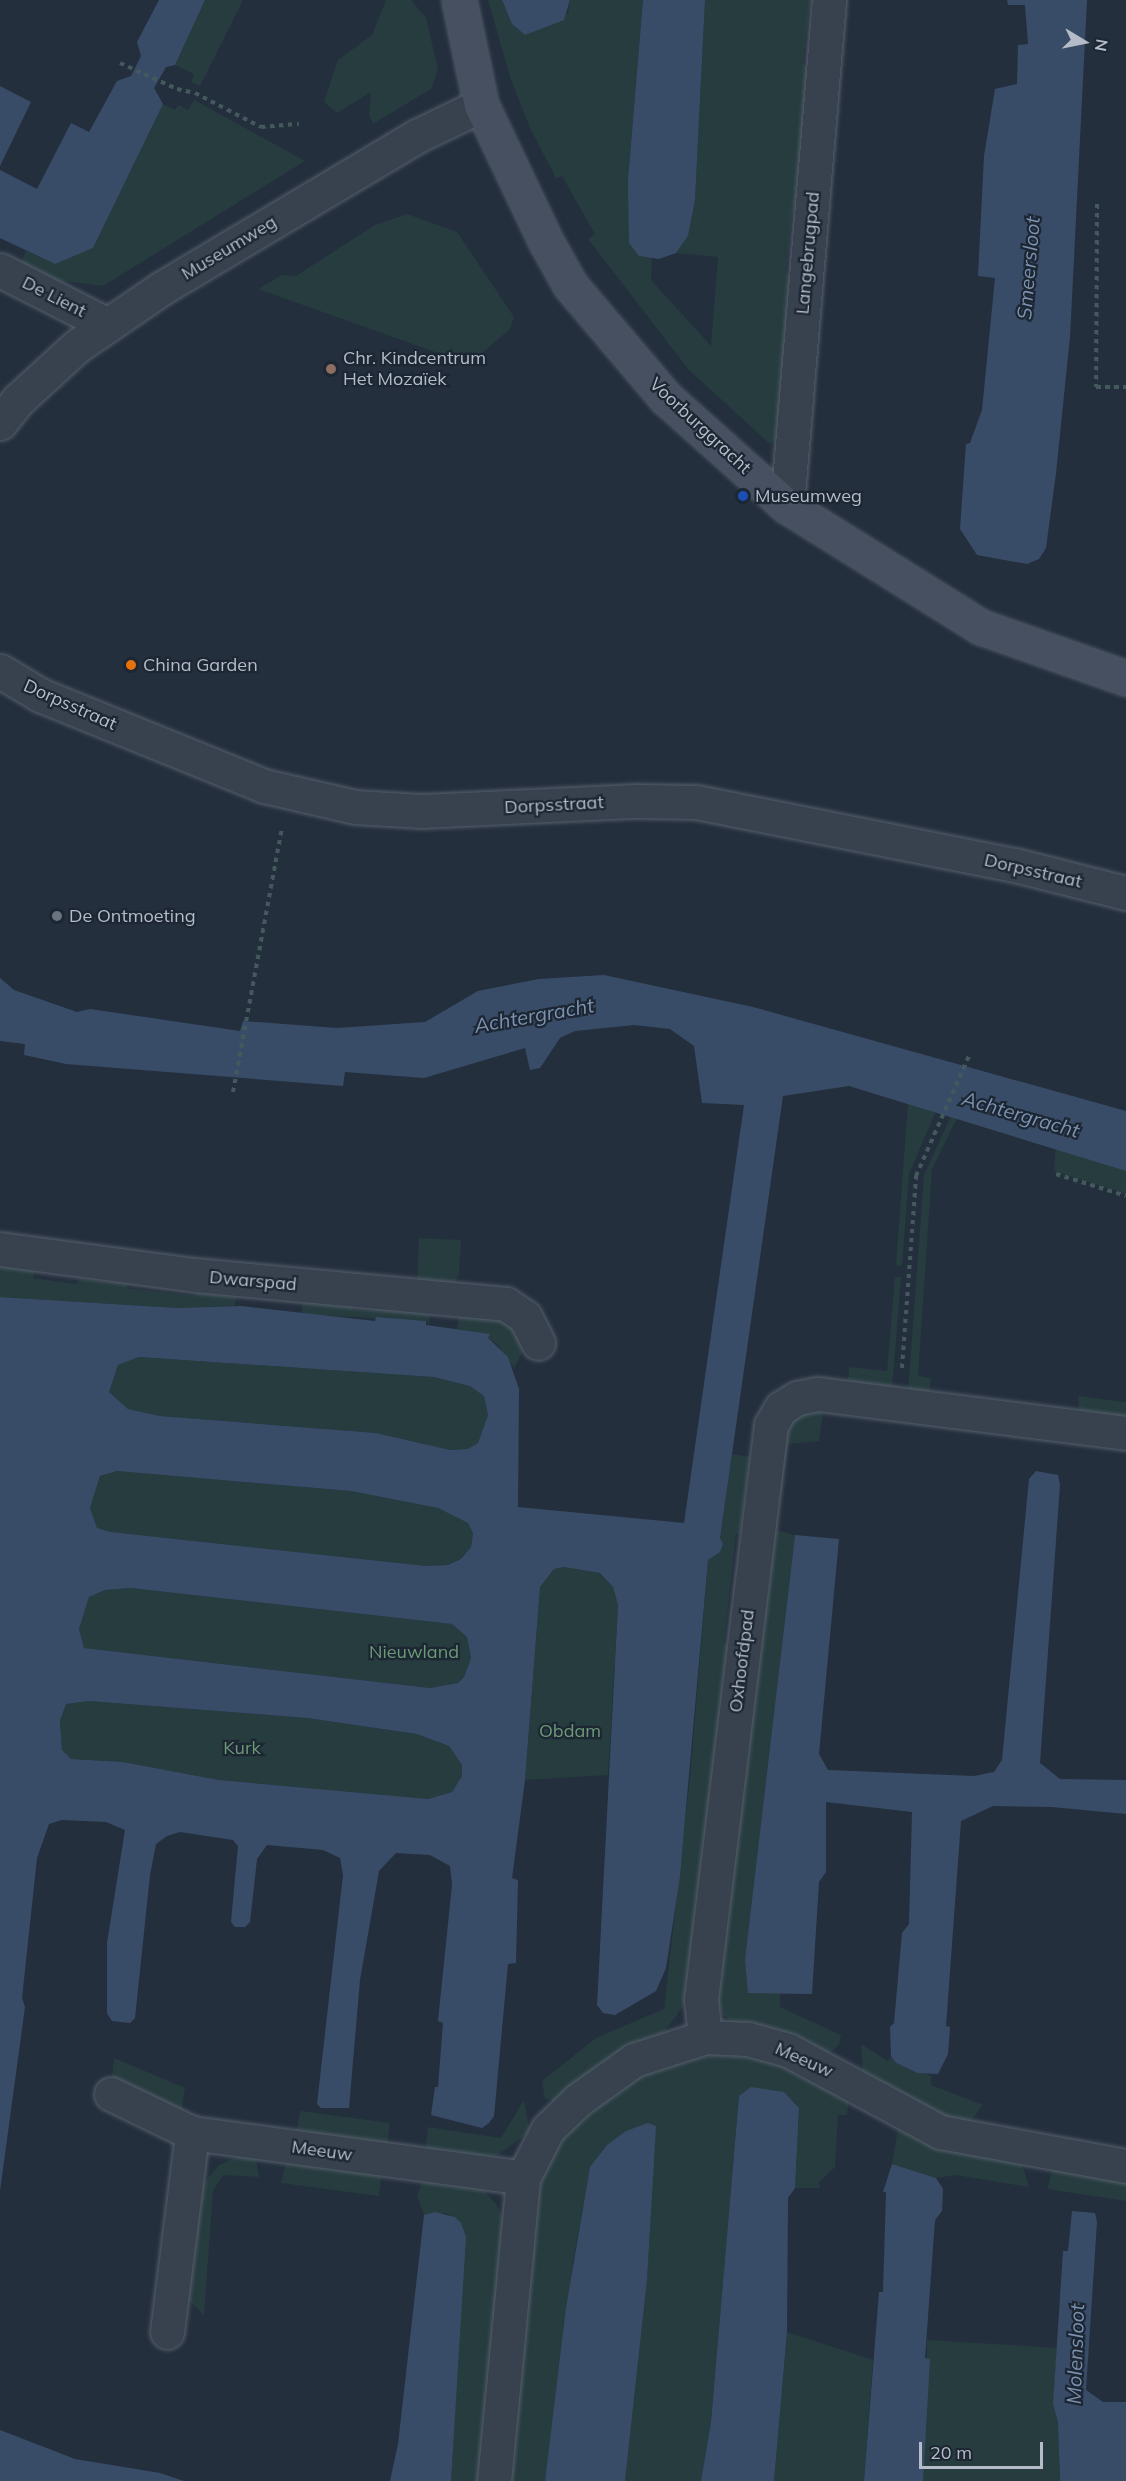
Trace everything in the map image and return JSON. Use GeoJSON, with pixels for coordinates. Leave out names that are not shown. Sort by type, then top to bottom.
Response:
{"type":"FeatureCollection","features":[{"type":"Feature","properties":{"kind":"street","name":"Voorburggracht"},"geometry":{"type":"LineString","coordinates":[[459,0],[481,105],[570,285],[666,398],[787,506],[981,627],[1126,678]]}},
{"type":"Feature","properties":{"kind":"street","name":"Langebrugpad"},"geometry":{"type":"LineString","coordinates":[[787,506],[830,0]]}},
{"type":"Feature","properties":{"kind":"street","name":"Museumweg"},"geometry":{"type":"LineString","coordinates":[[0,423],[48,371],[108,325],[162,288],[417,136],[481,105]]}},
{"type":"Feature","properties":{"kind":"street","name":"De Lient"},"geometry":{"type":"LineString","coordinates":[[0,270],[108,325]]}},
{"type":"Feature","properties":{"kind":"street","name":"Dorpsstraat"},"geometry":{"type":"LineString","coordinates":[[0,671],[40,695],[264,786],[355,807],[422,811],[637,801],[696,802],[1015,865],[1126,893]]}},
{"type":"Feature","properties":{"kind":"street","name":"Dwarspad"},"geometry":{"type":"LineString","coordinates":[[0,1249],[195,1275],[507,1304],[525,1317],[538,1343]]}},
{"type":"Feature","properties":{"kind":"street","name":"Oxhoofdpad"},"geometry":{"type":"LineString","coordinates":[[705,2037],[701,1999],[771,1425],[781,1408],[797,1398],[818,1394],[1126,1433]]}},
{"type":"Feature","properties":{"kind":"street","name":"Meeuw"},"geometry":{"type":"LineString","coordinates":[[494,2481],[523,2178],[548,2129],[578,2100],[634,2060],[705,2037],[748,2039],[788,2050],[940,2132],[1126,2166]]}},
{"type":"Feature","properties":{"kind":"street","name":"Meeuw"},"geometry":{"type":"LineString","coordinates":[[111,2094],[192,2133],[523,2178]]}},
{"type":"Feature","properties":{"kind":"street"},"geometry":{"type":"LineString","coordinates":[[167,2332],[192,2133]]}},
{"type":"Feature","properties":{"kind":"path"},"geometry":{"type":"LineString","coordinates":[[122,64],[177,89],[195,93],[261,127],[299,124]]}},
{"type":"Feature","properties":{"kind":"path"},"geometry":{"type":"LineString","coordinates":[[1097,204],[1096,387],[1126,387]]}},
{"type":"Feature","properties":{"kind":"path"},"geometry":{"type":"LineString","coordinates":[[233,1092],[289,791]]}},
{"type":"Feature","properties":{"kind":"path"},"geometry":{"type":"LineString","coordinates":[[899,1403],[916,1176],[969,1056]]}},
{"type":"Feature","properties":{"kind":"path"},"geometry":{"type":"LineString","coordinates":[[1056,1174],[1126,1196]]}},
{"type":"Feature","properties":{"kind":"green space"},"geometry":{"type":"Polygon","coordinates":[[[205,0],[243,0],[200,86],[191,82],[194,74],[175,65],[205,0]]]}},
{"type":"Feature","properties":{"kind":"green space"},"geometry":{"type":"Polygon","coordinates":[[[386,0],[411,0],[426,18],[438,69],[431,89],[373,124],[369,114],[371,92],[337,113],[324,102],[338,60],[372,35],[386,0]]]}},
{"type":"Feature","properties":{"kind":"green space"},"geometry":{"type":"Polygon","coordinates":[[[488,0],[502,0],[512,24],[525,35],[568,14],[570,0],[643,0],[628,180],[639,256],[652,258],[651,280],[711,346],[718,257],[676,253],[688,236],[695,200],[705,0],[817,0],[810,3],[803,64],[814,73],[803,206],[792,212],[786,273],[797,285],[782,434],[770,444],[689,370],[588,239],[595,234],[562,176],[556,178],[530,128],[511,80],[488,0]]]}},
{"type":"Feature","properties":{"kind":"green space"},"geometry":{"type":"Polygon","coordinates":[[[194,100],[305,161],[103,286],[65,281],[61,289],[19,267],[26,251],[55,264],[93,248],[163,104],[175,110],[178,105],[188,110],[194,100]]]}},
{"type":"Feature","properties":{"kind":"green space"},"geometry":{"type":"Polygon","coordinates":[[[407,214],[457,232],[514,317],[510,329],[469,364],[258,289],[282,275],[296,276],[375,225],[407,214]]]}},
{"type":"Feature","properties":{"kind":"green space"},"geometry":{"type":"Polygon","coordinates":[[[908,1103],[936,1111],[909,1174],[902,1266],[896,1265],[908,1103]]]}},
{"type":"Feature","properties":{"kind":"green space"},"geometry":{"type":"Polygon","coordinates":[[[951,1116],[957,1118],[932,1169],[918,1376],[931,1378],[930,1389],[923,1394],[908,1392],[924,1175],[951,1116]]]}},
{"type":"Feature","properties":{"kind":"green space"},"geometry":{"type":"Polygon","coordinates":[[[1056,1147],[1126,1171],[1126,1194],[1054,1171],[1056,1147]]]}},
{"type":"Feature","properties":{"kind":"green space"},"geometry":{"type":"Polygon","coordinates":[[[419,1238],[461,1240],[459,1274],[451,1290],[417,1287],[419,1238]]]}},
{"type":"Feature","properties":{"kind":"green space"},"geometry":{"type":"Polygon","coordinates":[[[0,1259],[35,1264],[33,1278],[77,1284],[79,1279],[115,1283],[117,1276],[128,1278],[127,1288],[195,1296],[198,1284],[237,1288],[235,1306],[177,1308],[0,1297],[0,1259]]]}},
{"type":"Feature","properties":{"kind":"green space"},"geometry":{"type":"Polygon","coordinates":[[[895,1277],[901,1277],[892,1389],[853,1384],[848,1379],[849,1367],[887,1371],[895,1277]]]}},
{"type":"Feature","properties":{"kind":"green space"},"geometry":{"type":"Polygon","coordinates":[[[304,1295],[352,1300],[352,1309],[375,1311],[377,1301],[430,1306],[429,1325],[426,1321],[301,1314],[304,1295]]]}},
{"type":"Feature","properties":{"kind":"green space"},"geometry":{"type":"Polygon","coordinates":[[[460,1309],[485,1310],[511,1324],[525,1348],[514,1368],[498,1345],[488,1338],[489,1334],[457,1330],[460,1309]]]}},
{"type":"Feature","properties":{"kind":"green space"},"geometry":{"type":"Polygon","coordinates":[[[139,1357],[434,1377],[470,1385],[484,1396],[488,1415],[478,1443],[468,1449],[450,1450],[376,1433],[160,1416],[128,1409],[109,1392],[118,1365],[139,1357]]]}},
{"type":"Feature","properties":{"kind":"green space"},"geometry":{"type":"Polygon","coordinates":[[[1078,1396],[1126,1402],[1126,1421],[1079,1414],[1078,1396]]]}},
{"type":"Feature","properties":{"kind":"green space"},"geometry":{"type":"Polygon","coordinates":[[[824,1406],[819,1441],[788,1444],[776,1530],[795,1535],[745,1959],[780,1994],[780,2007],[841,2035],[839,2045],[828,2054],[733,2023],[723,2015],[715,1993],[771,1572],[765,1569],[785,1430],[802,1413],[824,1406]]]}},
{"type":"Feature","properties":{"kind":"green space"},"geometry":{"type":"Polygon","coordinates":[[[732,1454],[750,1457],[740,1534],[736,1534],[724,1643],[728,1644],[684,2005],[663,2034],[558,2102],[545,2099],[542,2081],[596,2038],[664,2009],[690,1778],[708,1560],[720,1552],[723,1544],[720,1538],[732,1454]]]}},
{"type":"Feature","properties":{"kind":"green space"},"geometry":{"type":"Polygon","coordinates":[[[117,1471],[351,1491],[438,1508],[469,1523],[473,1533],[471,1547],[461,1559],[448,1565],[426,1566],[111,1532],[97,1528],[90,1508],[100,1476],[117,1471]]]}},
{"type":"Feature","properties":{"kind":"green space","name":"Obdam"},"geometry":{"type":"Polygon","coordinates":[[[564,1567],[600,1573],[613,1587],[618,1605],[608,1775],[525,1780],[540,1587],[554,1569],[564,1567]]]}},
{"type":"Feature","properties":{"kind":"green space","name":"Nieuwland"},"geometry":{"type":"Polygon","coordinates":[[[131,1588],[452,1624],[467,1637],[471,1658],[464,1677],[458,1683],[430,1688],[84,1648],[79,1629],[89,1597],[105,1590],[131,1588]]]}},
{"type":"Feature","properties":{"kind":"green space","name":"Kurk"},"geometry":{"type":"Polygon","coordinates":[[[89,1701],[307,1718],[417,1734],[449,1746],[462,1765],[462,1776],[452,1792],[428,1799],[219,1780],[123,1762],[71,1759],[62,1751],[60,1722],[66,1704],[89,1701]]]}},
{"type":"Feature","properties":{"kind":"green space"},"geometry":{"type":"Polygon","coordinates":[[[861,2044],[888,2061],[891,2056],[896,2063],[931,2076],[931,2085],[983,2105],[967,2126],[946,2122],[863,2075],[861,2044]]]}},
{"type":"Feature","properties":{"kind":"green space"},"geometry":{"type":"Polygon","coordinates":[[[760,2052],[849,2096],[847,2115],[838,2115],[835,2167],[819,2182],[820,2188],[795,2188],[799,2108],[784,2092],[739,2096],[711,2422],[701,2481],[625,2481],[647,2280],[655,2126],[607,2145],[590,2168],[573,2262],[545,2481],[506,2481],[538,2173],[553,2143],[607,2088],[684,2053],[760,2052]]]}},
{"type":"Feature","properties":{"kind":"green space"},"geometry":{"type":"Polygon","coordinates":[[[114,2058],[185,2088],[181,2112],[112,2080],[114,2058]]]}},
{"type":"Feature","properties":{"kind":"green space"},"geometry":{"type":"Polygon","coordinates":[[[524,2100],[530,2132],[496,2156],[425,2153],[428,2127],[501,2138],[524,2100]]]}},
{"type":"Feature","properties":{"kind":"green space"},"geometry":{"type":"Polygon","coordinates":[[[300,2111],[390,2123],[387,2147],[296,2135],[300,2111]]]}},
{"type":"Feature","properties":{"kind":"green space"},"geometry":{"type":"Polygon","coordinates":[[[899,2124],[1021,2160],[1029,2187],[956,2175],[936,2178],[892,2164],[899,2124]]]}},
{"type":"Feature","properties":{"kind":"green space"},"geometry":{"type":"Polygon","coordinates":[[[246,2153],[255,2154],[259,2177],[223,2175],[213,2191],[204,2315],[186,2298],[201,2186],[219,2165],[246,2153]]]}},
{"type":"Feature","properties":{"kind":"green space"},"geometry":{"type":"Polygon","coordinates":[[[287,2158],[382,2171],[379,2196],[281,2183],[287,2158]]]}},
{"type":"Feature","properties":{"kind":"green space"},"geometry":{"type":"Polygon","coordinates":[[[1054,2165],[1126,2175],[1126,2201],[1047,2189],[1054,2165]]]}},
{"type":"Feature","properties":{"kind":"green space"},"geometry":{"type":"Polygon","coordinates":[[[423,2181],[483,2189],[496,2204],[505,2222],[482,2481],[451,2481],[457,2358],[455,2217],[446,2213],[424,2215],[417,2195],[423,2181]]]}},
{"type":"Feature","properties":{"kind":"green space"},"geometry":{"type":"Polygon","coordinates":[[[787,2332],[873,2360],[864,2481],[774,2481],[787,2332]]]}},
{"type":"Feature","properties":{"kind":"green space"},"geometry":{"type":"Polygon","coordinates":[[[927,2340],[1057,2348],[1053,2404],[1058,2422],[1060,2481],[923,2481],[927,2340]]]}},
{"type":"Feature","properties":{"kind":"water"},"geometry":{"type":"Polygon","coordinates":[[[159,0],[205,0],[175,65],[166,67],[154,88],[163,104],[93,248],[55,264],[0,238],[0,170],[37,189],[71,123],[89,132],[117,81],[131,76],[141,56],[137,42],[159,0]]]}},
{"type":"Feature","properties":{"kind":"water"},"geometry":{"type":"Polygon","coordinates":[[[502,0],[570,0],[564,20],[525,35],[512,24],[502,0]]]}},
{"type":"Feature","properties":{"kind":"water"},"geometry":{"type":"Polygon","coordinates":[[[643,0],[705,0],[695,200],[688,236],[676,253],[659,259],[639,256],[629,243],[628,180],[643,0]]]}},
{"type":"Feature","properties":{"kind":"water","name":"Smeersloot"},"geometry":{"type":"Polygon","coordinates":[[[1007,0],[1087,0],[1070,337],[1056,473],[1046,548],[1039,559],[1027,564],[977,555],[960,529],[966,444],[970,443],[982,410],[995,278],[978,276],[984,156],[995,89],[1017,84],[1018,45],[1028,44],[1025,5],[1008,5],[1007,0]]]}},
{"type":"Feature","properties":{"kind":"water"},"geometry":{"type":"Polygon","coordinates":[[[0,86],[31,102],[0,166],[0,86]]]}},
{"type":"Feature","properties":{"kind":"water","name":"Achtergracht"},"geometry":{"type":"Polygon","coordinates":[[[604,975],[753,1007],[1126,1111],[1126,1171],[849,1086],[783,1096],[720,1538],[723,1544],[720,1552],[708,1560],[680,1876],[666,1968],[656,1991],[615,2015],[603,2013],[597,2005],[618,1605],[613,1587],[600,1573],[564,1567],[554,1569],[540,1587],[525,1780],[512,1878],[518,1880],[516,1963],[508,1964],[494,2116],[489,2123],[482,2128],[431,2115],[435,2087],[438,2087],[443,2023],[438,2021],[452,1885],[450,1866],[430,1855],[396,1853],[379,1871],[360,1980],[349,2108],[321,2108],[317,2104],[343,1875],[340,1858],[323,1850],[267,1845],[257,1859],[250,1922],[245,1927],[235,1927],[231,1922],[238,1846],[233,1840],[180,1832],[167,1836],[156,1844],[150,1875],[135,2018],[130,2023],[112,2021],[107,2013],[107,1943],[125,1830],[106,1822],[62,1820],[49,1824],[37,1858],[22,1998],[25,2007],[0,2191],[0,1297],[177,1308],[241,1306],[375,1321],[376,1317],[426,1321],[426,1325],[490,1334],[488,1338],[508,1357],[519,1389],[518,1507],[684,1523],[744,1105],[702,1103],[694,1046],[670,1029],[634,1025],[575,1031],[560,1038],[540,1068],[530,1070],[525,1048],[424,1078],[345,1072],[343,1086],[66,1064],[24,1055],[25,1044],[0,1041],[0,978],[14,990],[77,1012],[90,1009],[240,1031],[243,1021],[337,1028],[425,1022],[478,991],[539,979],[604,975]],[[139,1357],[118,1365],[109,1392],[128,1409],[160,1416],[376,1433],[450,1450],[468,1449],[478,1443],[488,1415],[484,1396],[470,1386],[434,1377],[139,1357]],[[117,1471],[100,1476],[90,1508],[97,1528],[111,1532],[426,1566],[448,1565],[461,1559],[471,1547],[473,1533],[468,1523],[438,1508],[351,1491],[117,1471]],[[131,1588],[105,1590],[89,1597],[79,1629],[84,1648],[430,1688],[458,1683],[464,1677],[471,1658],[467,1637],[452,1624],[131,1588]],[[89,1701],[66,1704],[60,1721],[62,1750],[71,1759],[123,1762],[219,1780],[428,1799],[452,1792],[462,1776],[462,1765],[449,1746],[417,1734],[307,1718],[89,1701]]]}},
{"type":"Feature","properties":{"kind":"water"},"geometry":{"type":"Polygon","coordinates":[[[1036,1471],[1058,1475],[1060,1485],[1040,1763],[1060,1779],[1126,1780],[1126,1814],[1052,1807],[993,1806],[961,1821],[946,2026],[950,2027],[948,2054],[938,2074],[918,2073],[896,2063],[891,2056],[890,2027],[894,2023],[902,1933],[909,1924],[912,1812],[826,1802],[826,1872],[819,1882],[812,1994],[748,1993],[745,1959],[795,1535],[839,1539],[819,1754],[828,1770],[974,1776],[994,1772],[1002,1760],[1029,1479],[1036,1471]]]}},
{"type":"Feature","properties":{"kind":"water"},"geometry":{"type":"Polygon","coordinates":[[[751,2087],[784,2092],[799,2108],[795,2188],[788,2198],[787,2332],[774,2481],[701,2481],[711,2422],[739,2096],[751,2087]]]}},
{"type":"Feature","properties":{"kind":"water"},"geometry":{"type":"Polygon","coordinates":[[[648,2123],[656,2126],[647,2280],[625,2481],[545,2481],[566,2308],[590,2167],[607,2145],[626,2131],[648,2123]]]}},
{"type":"Feature","properties":{"kind":"water"},"geometry":{"type":"Polygon","coordinates":[[[892,2164],[936,2178],[943,2189],[942,2211],[935,2220],[925,2358],[930,2359],[923,2481],[864,2481],[879,2292],[883,2292],[886,2192],[883,2192],[892,2164]]]}},
{"type":"Feature","properties":{"kind":"water","name":"Molensloot"},"geometry":{"type":"Polygon","coordinates":[[[1072,2211],[1095,2213],[1097,2222],[1086,2390],[1103,2402],[1126,2402],[1126,2481],[1060,2481],[1058,2422],[1053,2404],[1063,2251],[1068,2251],[1072,2211]]]}},
{"type":"Feature","properties":{"kind":"water"},"geometry":{"type":"Polygon","coordinates":[[[435,2212],[455,2217],[461,2223],[466,2237],[451,2481],[390,2481],[398,2444],[424,2215],[435,2212]]]}},
{"type":"Feature","properties":{"kind":"water"},"geometry":{"type":"Polygon","coordinates":[[[0,2430],[75,2459],[160,2473],[184,2481],[0,2481],[0,2430]]]}},
{"type":"Feature","properties":{"kind":"place","name":"Chr. Kindcentrum Het Mozaïek"},"geometry":{"type":"Point","coordinates":[331,369]}},
{"type":"Feature","properties":{"kind":"place","name":"Museumweg"},"geometry":{"type":"Point","coordinates":[743,496]}},
{"type":"Feature","properties":{"kind":"place","name":"China Garden"},"geometry":{"type":"Point","coordinates":[131,665]}},
{"type":"Feature","properties":{"kind":"place","name":"De Ontmoeting"},"geometry":{"type":"Point","coordinates":[57,916]}}]}
